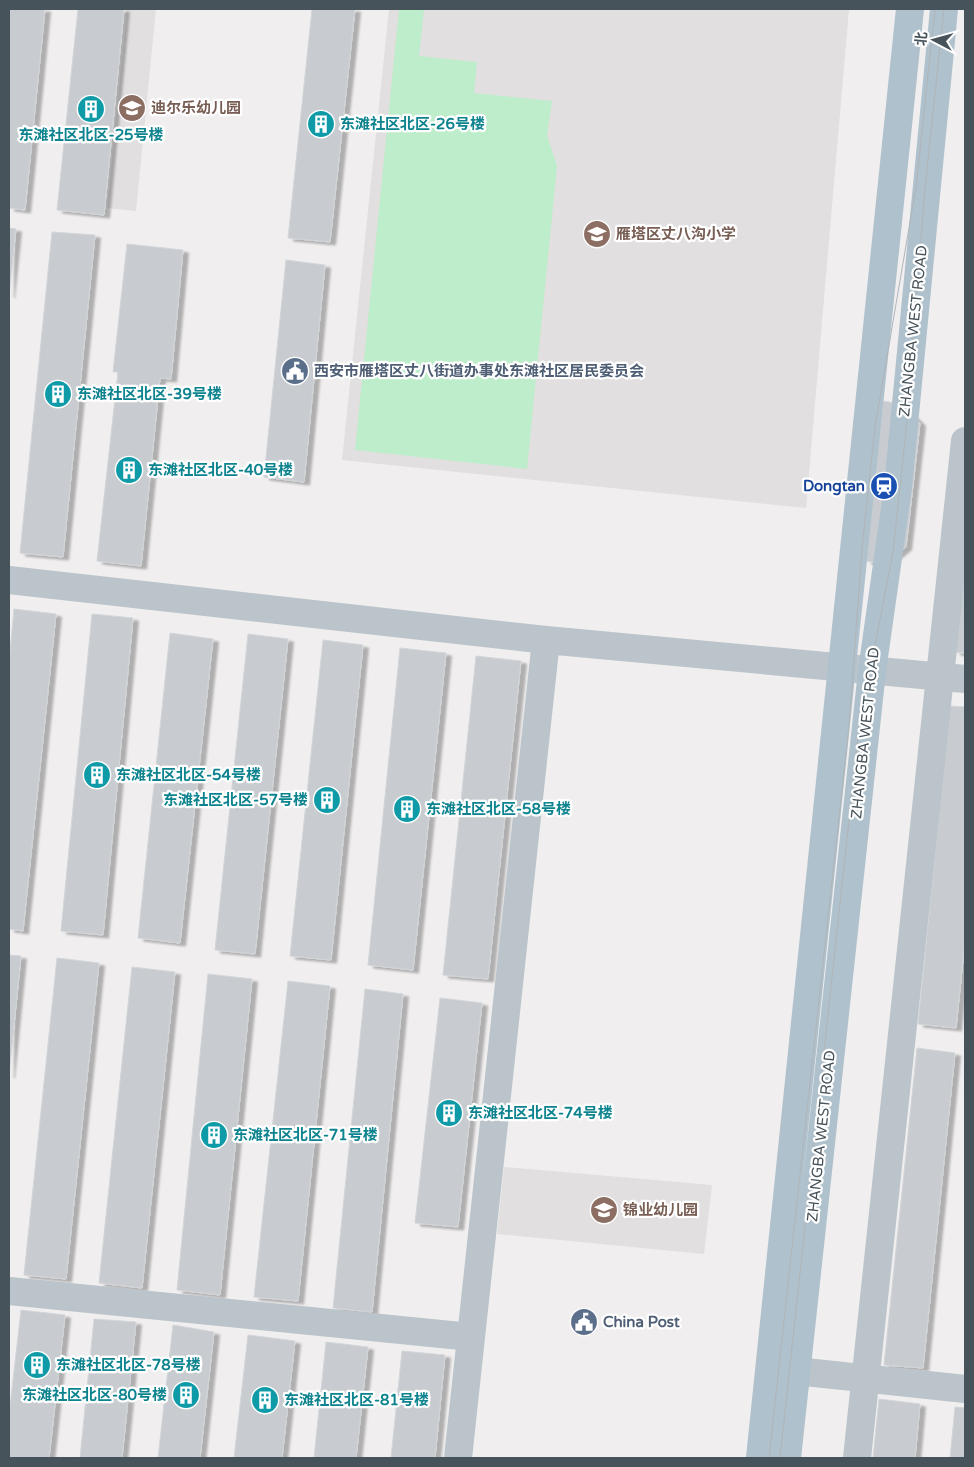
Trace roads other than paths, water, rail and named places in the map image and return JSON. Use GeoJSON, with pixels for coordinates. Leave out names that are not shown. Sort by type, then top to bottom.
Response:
{"type":"FeatureCollection","features":[{"type":"Feature","properties":{"kind":"main road","name":"ZHANGBA WEST ROAD"},"geometry":{"type":"LineString","coordinates":[[760,1458],[910,9]]}},
{"type":"Feature","properties":{"kind":"main road","name":"ZHANGBA WEST ROAD"},"geometry":{"type":"LineString","coordinates":[[787,1458],[872,671],[898,487],[944,9]]}},
{"type":"Feature","properties":{"kind":"street"},"geometry":{"type":"LineString","coordinates":[[857,1458],[953,678],[965,441]]}},
{"type":"Feature","properties":{"kind":"street"},"geometry":{"type":"LineString","coordinates":[[9,580],[546,640],[953,678]]}},
{"type":"Feature","properties":{"kind":"street"},"geometry":{"type":"LineString","coordinates":[[458,1458],[546,640]]}},
{"type":"Feature","properties":{"kind":"street"},"geometry":{"type":"LineString","coordinates":[[9,1291],[471,1337]]}},
{"type":"Feature","properties":{"kind":"street"},"geometry":{"type":"LineString","coordinates":[[796,1372],[965,1389]]}},
{"type":"Feature","properties":{"kind":"tram line"},"geometry":{"type":"LineString","coordinates":[[769,1458],[849,726],[862,549],[875,427],[916,187],[935,9]]}},
{"type":"Feature","properties":{"kind":"tram line"},"geometry":{"type":"LineString","coordinates":[[780,1458],[859,728],[893,552],[906,431],[925,188],[944,9]]}},
{"type":"Feature","properties":{"kind":"place","name":"迪尔乐幼儿园"},"geometry":{"type":"Point","coordinates":[132,108]}},
{"type":"Feature","properties":{"kind":"place","name":"东滩社区北区-25号楼"},"geometry":{"type":"Point","coordinates":[91,109]}},
{"type":"Feature","properties":{"kind":"place","name":"东滩社区北区-26号楼"},"geometry":{"type":"Point","coordinates":[321,124]}},
{"type":"Feature","properties":{"kind":"place","name":"雁塔区丈八沟小学"},"geometry":{"type":"Point","coordinates":[597,234]}},
{"type":"Feature","properties":{"kind":"place","name":"西安市雁塔区丈八街道办事处东滩社区居民委员会"},"geometry":{"type":"Point","coordinates":[295,371]}},
{"type":"Feature","properties":{"kind":"place","name":"东滩社区北区-39号楼"},"geometry":{"type":"Point","coordinates":[58,394]}},
{"type":"Feature","properties":{"kind":"place","name":"东滩社区北区-40号楼"},"geometry":{"type":"Point","coordinates":[129,470]}},
{"type":"Feature","properties":{"kind":"place","name":"Dongtan"},"geometry":{"type":"Point","coordinates":[884,486]}},
{"type":"Feature","properties":{"kind":"place","name":"东滩社区北区-54号楼"},"geometry":{"type":"Point","coordinates":[97,775]}},
{"type":"Feature","properties":{"kind":"place","name":"东滩社区北区-57号楼"},"geometry":{"type":"Point","coordinates":[327,800]}},
{"type":"Feature","properties":{"kind":"place","name":"东滩社区北区-58号楼"},"geometry":{"type":"Point","coordinates":[407,809]}},
{"type":"Feature","properties":{"kind":"place","name":"东滩社区北区-74号楼"},"geometry":{"type":"Point","coordinates":[449,1113]}},
{"type":"Feature","properties":{"kind":"place","name":"东滩社区北区-71号楼"},"geometry":{"type":"Point","coordinates":[214,1135]}},
{"type":"Feature","properties":{"kind":"place","name":"锦业幼儿园"},"geometry":{"type":"Point","coordinates":[604,1210]}},
{"type":"Feature","properties":{"kind":"place","name":"China Post"},"geometry":{"type":"Point","coordinates":[584,1322]}},
{"type":"Feature","properties":{"kind":"place","name":"东滩社区北区-78号楼"},"geometry":{"type":"Point","coordinates":[37,1365]}},
{"type":"Feature","properties":{"kind":"place","name":"东滩社区北区-80号楼"},"geometry":{"type":"Point","coordinates":[186,1395]}},
{"type":"Feature","properties":{"kind":"place","name":"东滩社区北区-81号楼"},"geometry":{"type":"Point","coordinates":[265,1400]}}]}
